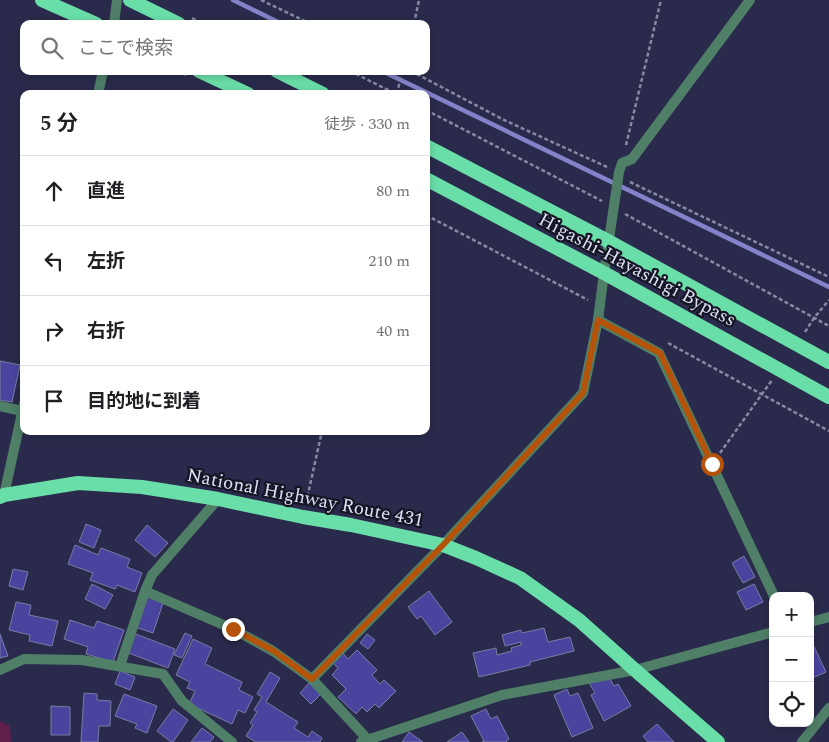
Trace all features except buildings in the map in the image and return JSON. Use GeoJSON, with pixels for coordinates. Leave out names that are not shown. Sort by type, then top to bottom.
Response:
{"type":"FeatureCollection","features":[{"type":"Feature","properties":{"kind":"highway"},"geometry":{"type":"LineString","coordinates":[[42,0],[87,20]]}},
{"type":"Feature","properties":{"kind":"highway"},"geometry":{"type":"LineString","coordinates":[[130,0],[171,20]]}},
{"type":"Feature","properties":{"kind":"highway"},"geometry":{"type":"LineString","coordinates":[[208,75],[239,90]]}},
{"type":"Feature","properties":{"kind":"highway"},"geometry":{"type":"LineString","coordinates":[[285,75],[315,90]]}},
{"type":"Feature","properties":{"kind":"highway","name":"Higashi-Hayashigi Bypass"},"geometry":{"type":"LineString","coordinates":[[430,148],[829,362]]}},
{"type":"Feature","properties":{"kind":"highway","name":"Higashi-Hayashigi Bypass"},"geometry":{"type":"LineString","coordinates":[[430,181],[604,272],[829,397]]}},
{"type":"Feature","properties":{"kind":"highway","name":"National Highway Route 431"},"geometry":{"type":"LineString","coordinates":[[2,496],[78,483],[142,487],[218,499],[443,545],[520,578],[579,620],[718,742]]}},
{"type":"Feature","properties":{"kind":"street"},"geometry":{"type":"LineString","coordinates":[[115,20],[118,0]]}},
{"type":"Feature","properties":{"kind":"street"},"geometry":{"type":"LineString","coordinates":[[312,679],[443,545],[583,393],[598,320],[608,242],[622,163],[632,159],[750,0]]}},
{"type":"Feature","properties":{"kind":"street"},"geometry":{"type":"LineString","coordinates":[[99,90],[102,75]]}},
{"type":"Feature","properties":{"kind":"street"},"geometry":{"type":"LineString","coordinates":[[598,320],[660,353],[772,592]]}},
{"type":"Feature","properties":{"kind":"street"},"geometry":{"type":"LineString","coordinates":[[0,406],[20,408]]}},
{"type":"Feature","properties":{"kind":"street"},"geometry":{"type":"LineString","coordinates":[[2,496],[20,421]]}},
{"type":"Feature","properties":{"kind":"street"},"geometry":{"type":"LineString","coordinates":[[120,666],[152,575],[218,499]]}},
{"type":"Feature","properties":{"kind":"street"},"geometry":{"type":"LineString","coordinates":[[145,591],[233,629],[274,651],[312,679],[366,741],[502,695],[635,670],[769,633]]}},
{"type":"Feature","properties":{"kind":"street"},"geometry":{"type":"LineString","coordinates":[[814,621],[829,617]]}},
{"type":"Feature","properties":{"kind":"street"},"geometry":{"type":"LineString","coordinates":[[0,670],[24,659],[82,660],[163,674],[182,701],[232,742]]}},
{"type":"Feature","properties":{"kind":"street"},"geometry":{"type":"LineString","coordinates":[[802,742],[829,708]]}},
{"type":"Feature","properties":{"kind":"path"},"geometry":{"type":"LineString","coordinates":[[260,0],[302,20]]}},
{"type":"Feature","properties":{"kind":"path"},"geometry":{"type":"LineString","coordinates":[[415,20],[419,0]]}},
{"type":"Feature","properties":{"kind":"path"},"geometry":{"type":"LineString","coordinates":[[622,163],[661,0]]}},
{"type":"Feature","properties":{"kind":"path"},"geometry":{"type":"LineString","coordinates":[[358,75],[388,90]]}},
{"type":"Feature","properties":{"kind":"path"},"geometry":{"type":"LineString","coordinates":[[397,90],[401,75]]}},
{"type":"Feature","properties":{"kind":"path"},"geometry":{"type":"LineString","coordinates":[[430,112],[614,208],[829,326]]}},
{"type":"Feature","properties":{"kind":"path"},"geometry":{"type":"LineString","coordinates":[[303,517],[321,435]]}},
{"type":"Feature","properties":{"kind":"shaded area"},"geometry":{"type":"Polygon","coordinates":[[[0,721],[10,726],[11,742],[0,742],[0,721]]]}},
{"type":"Feature","properties":{"kind":"waterway"},"geometry":{"type":"LineString","coordinates":[[233,0],[274,20]]}},
{"type":"Feature","properties":{"kind":"waterway"},"geometry":{"type":"LineString","coordinates":[[390,75],[421,90]]}},
{"type":"Feature","properties":{"kind":"waterway"},"geometry":{"type":"LineString","coordinates":[[430,94],[829,287]]}},
{"type":"Feature","properties":{"kind":"route"},"geometry":{"type":"LineString","coordinates":[[233,629],[274,651],[312,679],[443,545],[583,393],[598,320],[660,353],[712,464]]}}]}
